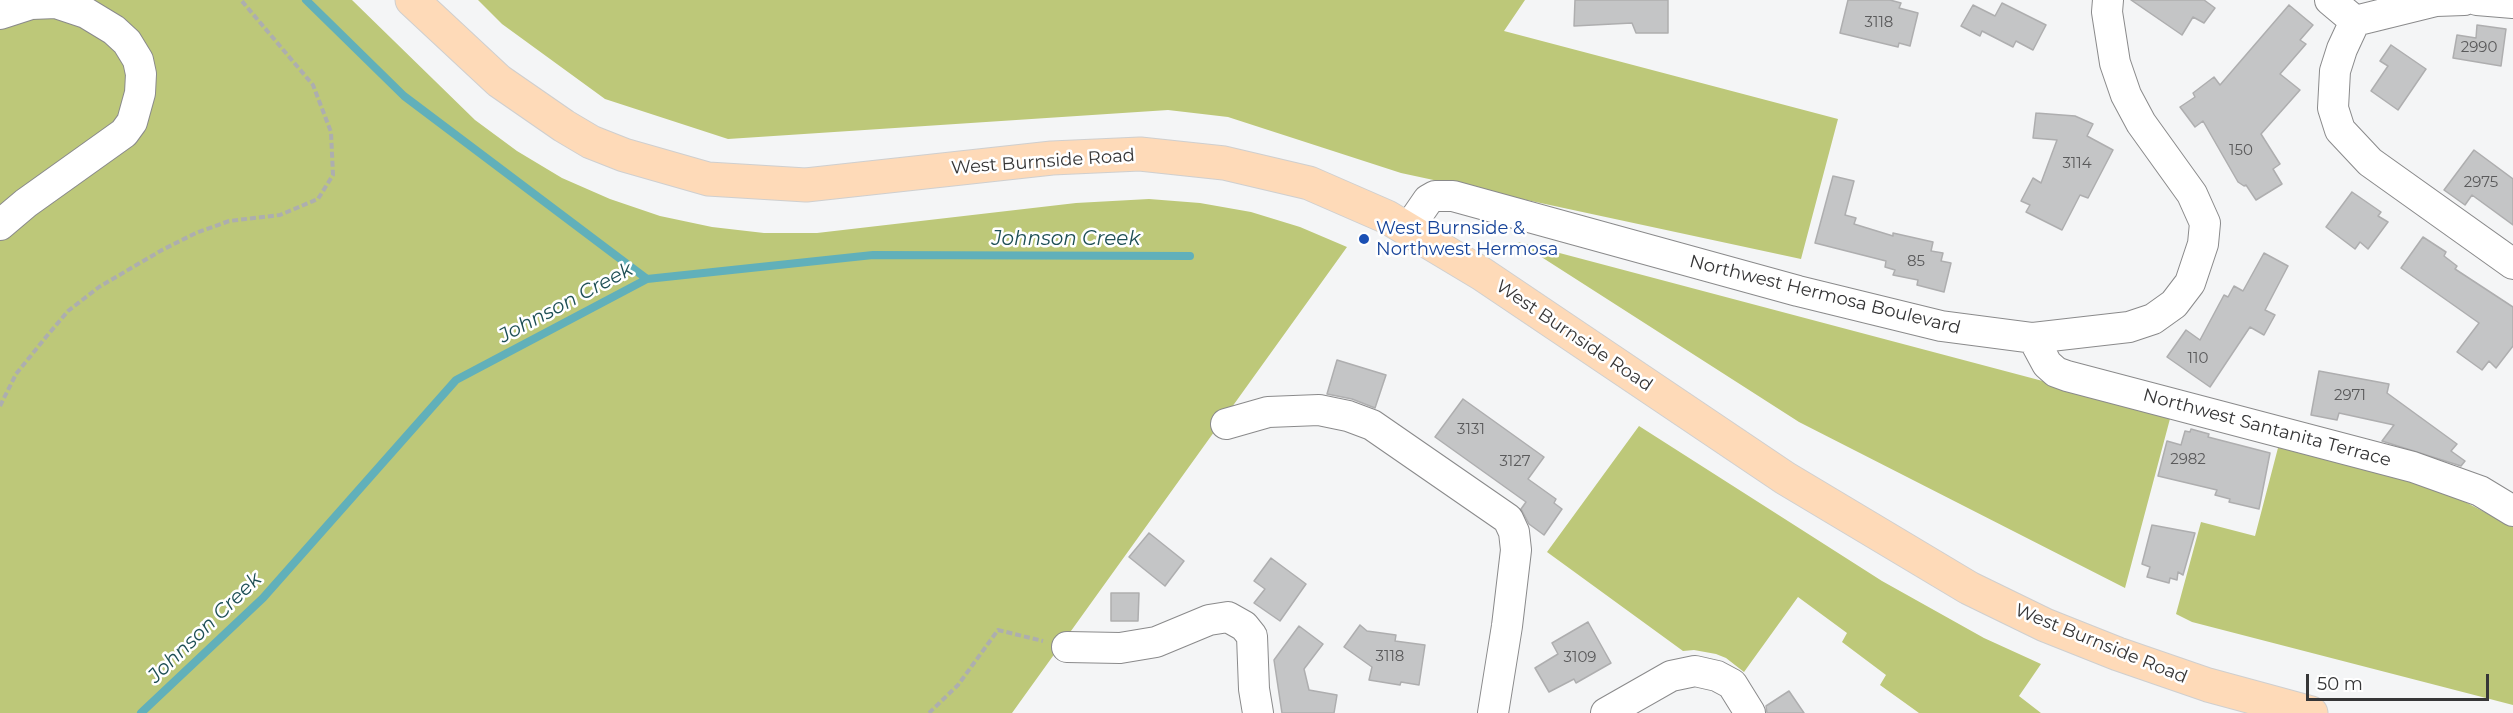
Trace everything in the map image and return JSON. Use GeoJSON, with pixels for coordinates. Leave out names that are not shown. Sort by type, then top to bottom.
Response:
{"type":"FeatureCollection","features":[{"type":"Feature","properties":{"kind":"main road","name":"West Burnside Road"},"geometry":{"type":"LineString","coordinates":[[411,0],[499,81],[564,126],[591,142],[624,155],[708,179],[775,185],[806,185],[1042,159],[1140,154],[1224,163],[1309,183],[1408,229],[1482,274],[1785,478],[1969,588],[2045,625],[2118,654],[2208,685],[2310,713]]}},
{"type":"Feature","properties":{"kind":"street","name":"Northwest Hermosa Boulevard"},"geometry":{"type":"LineString","coordinates":[[1408,229],[1428,200],[1435,196],[1453,195],[1881,312],[1941,326],[2033,338],[2129,327],[2153,319],[2174,304],[2190,283],[2203,244],[2205,223],[2193,194],[2141,123],[2126,95],[2115,63],[2108,0]]}},
{"type":"Feature","properties":{"kind":"street"},"geometry":{"type":"LineString","coordinates":[[2330,0],[2355,21]]}},
{"type":"Feature","properties":{"kind":"street"},"geometry":{"type":"LineString","coordinates":[[2355,21],[2436,1],[2464,0]]}},
{"type":"Feature","properties":{"kind":"street"},"geometry":{"type":"LineString","coordinates":[[2477,0],[2513,3]]}},
{"type":"Feature","properties":{"kind":"street"},"geometry":{"type":"LineString","coordinates":[[0,14],[31,3],[56,3],[86,13],[114,30],[128,42],[138,60],[141,74],[138,102],[132,122],[124,133],[26,203],[0,225]]}},
{"type":"Feature","properties":{"kind":"street"},"geometry":{"type":"LineString","coordinates":[[2355,21],[2335,71],[2333,108],[2340,130],[2370,162],[2513,264]]}},
{"type":"Feature","properties":{"kind":"street","name":"Northwest Santanita Terrace"},"geometry":{"type":"LineString","coordinates":[[2033,338],[2048,364],[2056,372],[2067,376],[2414,467],[2480,491],[2513,511]]}},
{"type":"Feature","properties":{"kind":"street"},"geometry":{"type":"LineString","coordinates":[[1226,424],[1268,412],[1319,410],[1348,416],[1372,425],[1508,519],[1514,532],[1516,550],[1493,713]]}},
{"type":"Feature","properties":{"kind":"street"},"geometry":{"type":"LineString","coordinates":[[1066,648],[1120,648],[1156,642],[1209,620],[1228,617],[1244,626],[1252,636],[1254,689],[1258,713]]}},
{"type":"Feature","properties":{"kind":"street"},"geometry":{"type":"LineString","coordinates":[[1606,713],[1671,676],[1695,671],[1717,676],[1732,684],[1750,713]]}},
{"type":"Feature","properties":{"kind":"path"},"geometry":{"type":"LineString","coordinates":[[0,406],[16,374],[46,337],[68,311],[99,287],[196,233],[229,221],[280,215],[318,199],[333,176],[331,132],[314,85],[241,0]]}},
{"type":"Feature","properties":{"kind":"path"},"geometry":{"type":"LineString","coordinates":[[929,713],[958,684],[998,630],[1066,648]]}},
{"type":"Feature","properties":{"kind":"green space"},"geometry":{"type":"Polygon","coordinates":[[[0,0],[352,0],[475,120],[517,151],[562,178],[610,199],[660,216],[712,227],[764,233],[817,233],[1076,203],[1149,199],[1200,203],[1251,212],[1300,227],[1347,247],[1012,713],[0,713],[0,0]]]}},
{"type":"Feature","properties":{"kind":"green space"},"geometry":{"type":"Polygon","coordinates":[[[478,0],[1525,0],[1504,31],[1838,119],[1801,259],[1401,173],[1228,117],[1168,110],[728,139],[605,99],[502,24],[478,0]]]}},
{"type":"Feature","properties":{"kind":"green space"},"geometry":{"type":"Polygon","coordinates":[[[1518,242],[2171,415],[2125,588],[1799,422],[1518,242]]]}},
{"type":"Feature","properties":{"kind":"green space"},"geometry":{"type":"Polygon","coordinates":[[[1639,426],[1882,581],[1984,638],[2041,664],[2019,696],[2041,713],[1919,713],[1880,685],[1886,675],[1842,642],[1847,633],[1798,597],[1744,672],[1726,658],[1716,654],[1694,650],[1683,651],[1547,552],[1639,426]]]}},
{"type":"Feature","properties":{"kind":"green space"},"geometry":{"type":"Polygon","coordinates":[[[2279,444],[2388,473],[2452,495],[2513,527],[2513,705],[2192,622],[2176,614],[2201,522],[2255,536],[2279,444]]]}},
{"type":"Feature","properties":{"kind":"building"},"geometry":{"type":"Polygon","coordinates":[[[1575,0],[1668,0],[1668,33],[1636,33],[1632,23],[1574,26],[1575,0]]]}},
{"type":"Feature","properties":{"kind":"building"},"geometry":{"type":"Polygon","coordinates":[[[1848,0],[1890,0],[1901,3],[1899,8],[1918,13],[1910,46],[1899,43],[1898,47],[1840,33],[1848,0]]]}},
{"type":"Feature","properties":{"kind":"building"},"geometry":{"type":"Polygon","coordinates":[[[2131,0],[2204,0],[2215,8],[2204,23],[2193,17],[2182,35],[2131,0]]]}},
{"type":"Feature","properties":{"kind":"building"},"geometry":{"type":"Polygon","coordinates":[[[2002,3],[2046,25],[2033,50],[2016,41],[2013,47],[1982,31],[1980,36],[1961,26],[1973,5],[1995,16],[2002,3]]]}},
{"type":"Feature","properties":{"kind":"building"},"geometry":{"type":"Polygon","coordinates":[[[2289,5],[2313,25],[2300,40],[2306,44],[2280,74],[2300,90],[2261,134],[2280,164],[2273,169],[2282,184],[2256,200],[2246,185],[2238,182],[2203,121],[2195,127],[2180,107],[2195,97],[2193,93],[2214,77],[2220,85],[2289,5]]]}},
{"type":"Feature","properties":{"kind":"building"},"geometry":{"type":"Polygon","coordinates":[[[2477,25],[2506,29],[2501,66],[2453,58],[2457,35],[2476,38],[2477,25]]]}},
{"type":"Feature","properties":{"kind":"building"},"geometry":{"type":"Polygon","coordinates":[[[2391,45],[2426,69],[2398,110],[2371,91],[2388,66],[2380,61],[2391,45]]]}},
{"type":"Feature","properties":{"kind":"building"},"geometry":{"type":"Polygon","coordinates":[[[2036,113],[2075,116],[2093,124],[2087,136],[2113,150],[2088,198],[2080,195],[2062,230],[2026,212],[2030,205],[2021,201],[2033,178],[2041,183],[2057,140],[2033,138],[2036,113]]]}},
{"type":"Feature","properties":{"kind":"building"},"geometry":{"type":"Polygon","coordinates":[[[2474,150],[2513,179],[2513,225],[2472,195],[2465,205],[2444,190],[2474,150]]]}},
{"type":"Feature","properties":{"kind":"building"},"geometry":{"type":"Polygon","coordinates":[[[1833,176],[1854,181],[1845,215],[1856,218],[1854,224],[1893,236],[1893,233],[1933,242],[1931,251],[1943,253],[1941,261],[1951,263],[1944,292],[1917,285],[1918,280],[1893,275],[1895,270],[1885,267],[1886,261],[1815,243],[1833,176]]]}},
{"type":"Feature","properties":{"kind":"building"},"geometry":{"type":"Polygon","coordinates":[[[2352,192],[2381,212],[2378,216],[2388,222],[2368,249],[2360,242],[2355,249],[2326,227],[2352,192]]]}},
{"type":"Feature","properties":{"kind":"building"},"geometry":{"type":"Polygon","coordinates":[[[2423,237],[2446,252],[2444,256],[2457,266],[2455,269],[2513,307],[2513,346],[2496,368],[2489,361],[2482,370],[2457,352],[2479,323],[2401,268],[2423,237]]]}},
{"type":"Feature","properties":{"kind":"building"},"geometry":{"type":"Polygon","coordinates":[[[2264,253],[2288,266],[2265,310],[2275,315],[2264,335],[2250,327],[2210,387],[2167,357],[2186,330],[2200,340],[2224,295],[2228,297],[2234,286],[2243,291],[2264,253]]]}},
{"type":"Feature","properties":{"kind":"building"},"geometry":{"type":"Polygon","coordinates":[[[1337,360],[1386,375],[1375,408],[1352,399],[1327,394],[1337,360]]]}},
{"type":"Feature","properties":{"kind":"building"},"geometry":{"type":"Polygon","coordinates":[[[2319,371],[2389,384],[2387,393],[2457,444],[2451,451],[2465,461],[2461,466],[2382,441],[2394,425],[2339,413],[2337,420],[2311,415],[2319,371]]]}},
{"type":"Feature","properties":{"kind":"building"},"geometry":{"type":"Polygon","coordinates":[[[1463,399],[1544,457],[1528,479],[1556,499],[1554,503],[1562,509],[1544,535],[1529,524],[1521,509],[1526,502],[1435,437],[1463,399]]]}},
{"type":"Feature","properties":{"kind":"building"},"geometry":{"type":"Polygon","coordinates":[[[2191,429],[2209,434],[2208,437],[2270,453],[2259,509],[2229,502],[2230,499],[2215,495],[2217,490],[2158,476],[2167,441],[2181,445],[2185,431],[2190,432],[2191,429]]]}},
{"type":"Feature","properties":{"kind":"building"},"geometry":{"type":"Polygon","coordinates":[[[2152,525],[2195,533],[2183,575],[2178,572],[2177,580],[2170,578],[2169,583],[2147,577],[2150,567],[2142,564],[2152,525]]]}},
{"type":"Feature","properties":{"kind":"building"},"geometry":{"type":"Polygon","coordinates":[[[1149,533],[1184,561],[1165,586],[1129,557],[1149,533]]]}},
{"type":"Feature","properties":{"kind":"building"},"geometry":{"type":"Polygon","coordinates":[[[1271,558],[1306,584],[1280,621],[1254,603],[1265,589],[1254,581],[1271,558]]]}},
{"type":"Feature","properties":{"kind":"building"},"geometry":{"type":"Polygon","coordinates":[[[1111,593],[1139,593],[1138,621],[1111,621],[1111,593]]]}},
{"type":"Feature","properties":{"kind":"building"},"geometry":{"type":"Polygon","coordinates":[[[1588,622],[1611,663],[1576,683],[1574,679],[1549,692],[1535,668],[1558,654],[1552,643],[1588,622]]]}},
{"type":"Feature","properties":{"kind":"building"},"geometry":{"type":"Polygon","coordinates":[[[1360,625],[1367,631],[1396,635],[1395,641],[1425,645],[1419,685],[1401,682],[1400,685],[1369,680],[1372,667],[1344,647],[1360,625]]]}},
{"type":"Feature","properties":{"kind":"building"},"geometry":{"type":"Polygon","coordinates":[[[1299,626],[1323,644],[1304,669],[1309,690],[1337,695],[1334,713],[1282,713],[1274,660],[1299,626]]]}},
{"type":"Feature","properties":{"kind":"building"},"geometry":{"type":"Polygon","coordinates":[[[1789,691],[1804,713],[1767,713],[1766,706],[1789,691]]]}},
{"type":"Feature","properties":{"kind":"waterway"},"geometry":{"type":"LineString","coordinates":[[306,0],[404,96],[647,279]]}},
{"type":"Feature","properties":{"kind":"waterway","name":"Johnson Creek"},"geometry":{"type":"LineString","coordinates":[[141,713],[263,598],[456,380],[647,279],[873,255],[1190,256]]}},
{"type":"Feature","properties":{"kind":"place","name":"West Burnside & Northwest Hermosa"},"geometry":{"type":"Point","coordinates":[1364,239]}}]}
